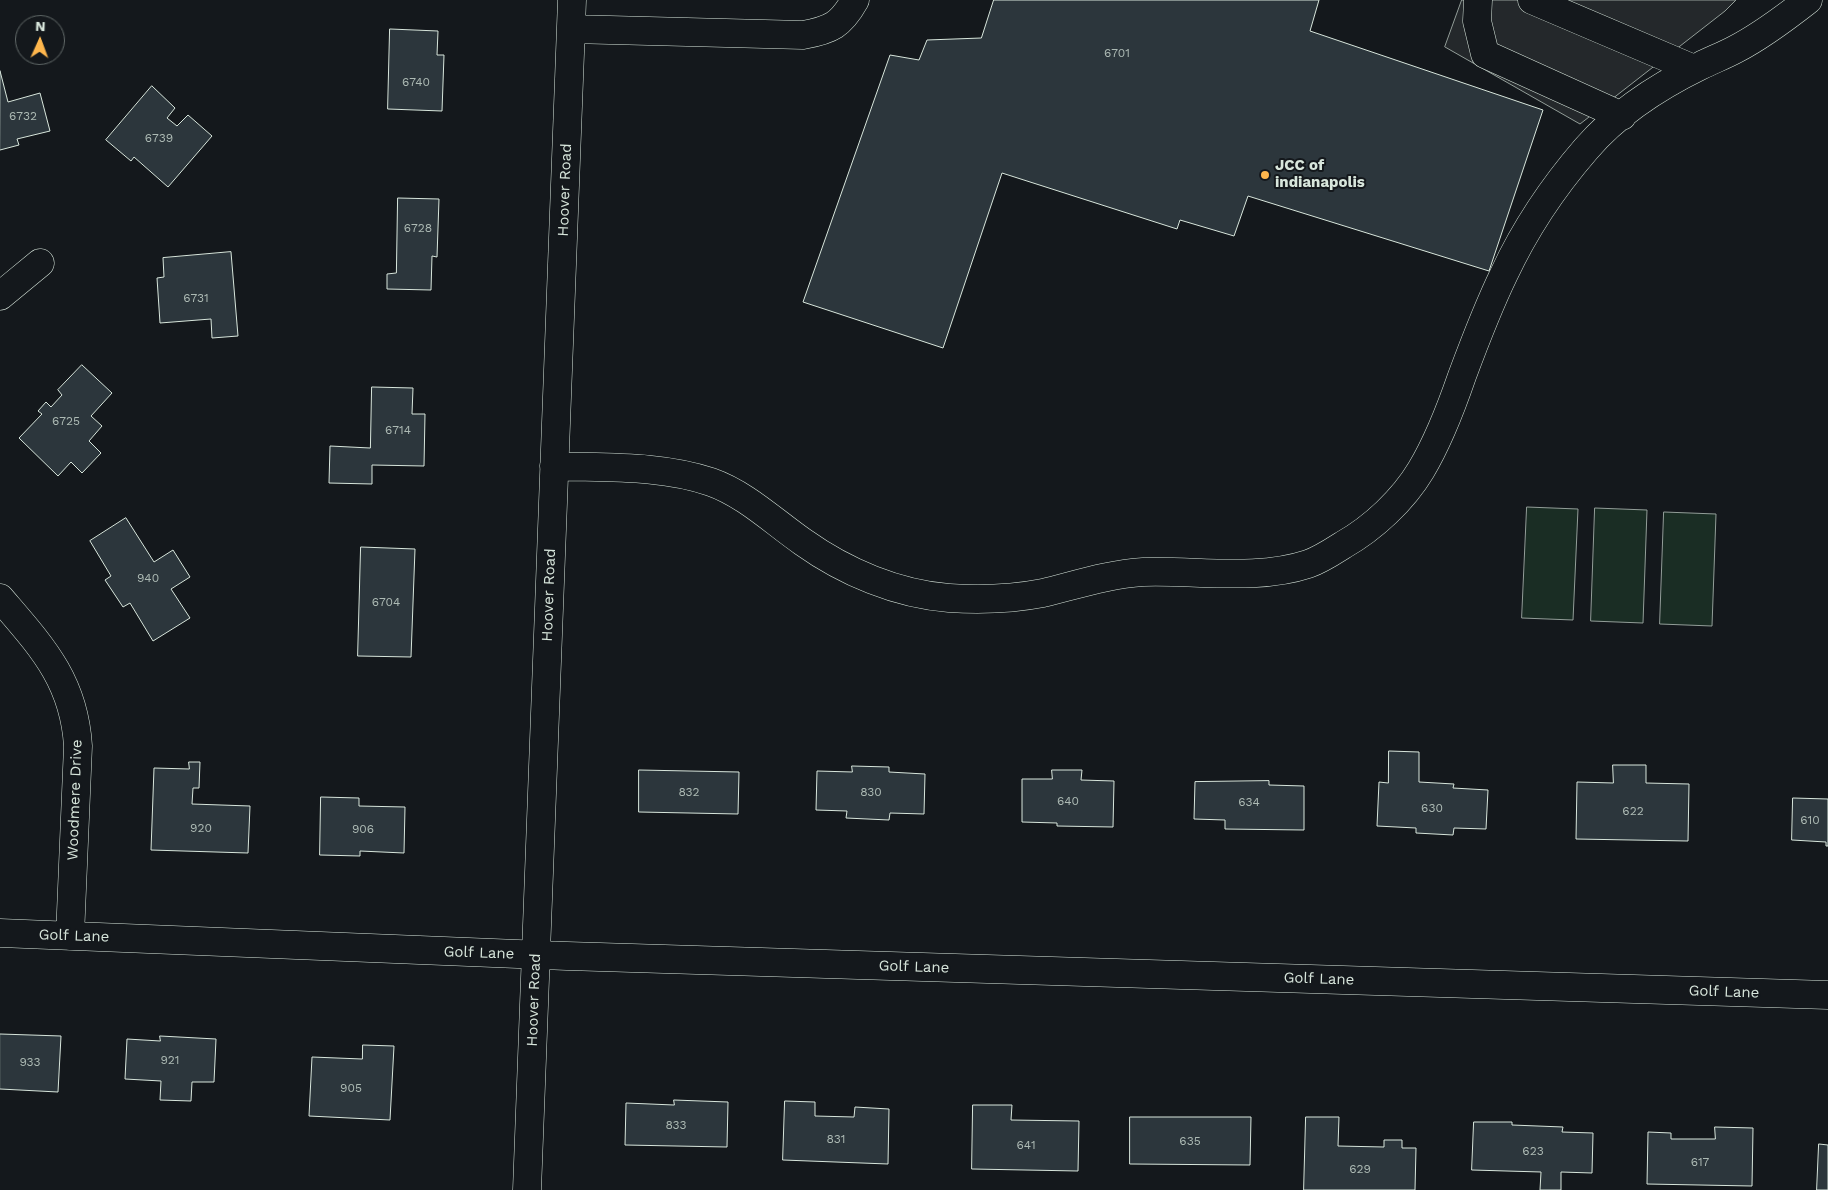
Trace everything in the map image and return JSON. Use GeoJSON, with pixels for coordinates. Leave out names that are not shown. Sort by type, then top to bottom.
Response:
{"type":"FeatureCollection","features":[{"type":"Feature","properties":{"kind":"street","name":"Hoover Road"},"geometry":{"type":"LineString","coordinates":[[527,1190],[572,0]]}},
{"type":"Feature","properties":{"kind":"street"},"geometry":{"type":"LineString","coordinates":[[571,29],[803,35],[825,31],[846,16],[855,0]]}},
{"type":"Feature","properties":{"kind":"street"},"geometry":{"type":"LineString","coordinates":[[1478,0],[1477,21],[1485,54],[1622,116]]}},
{"type":"Feature","properties":{"kind":"street"},"geometry":{"type":"LineString","coordinates":[[1532,0],[1694,69]]}},
{"type":"Feature","properties":{"kind":"street"},"geometry":{"type":"LineString","coordinates":[[554,466],[646,470],[692,477],[712,483],[736,494],[805,544],[837,563],[890,587],[944,597],[985,599],[1038,594],[1137,572],[1272,572],[1310,564],[1359,536],[1395,504],[1419,474],[1437,441],[1481,325],[1505,270],[1535,219],[1589,145],[1622,116],[1662,87],[1694,69],[1739,48],[1799,2]]}},
{"type":"Feature","properties":{"kind":"street"},"geometry":{"type":"LineString","coordinates":[[0,296],[40,262]]}},
{"type":"Feature","properties":{"kind":"street","name":"Woodmere Drive"},"geometry":{"type":"LineString","coordinates":[[0,598],[38,644],[59,674],[69,696],[75,720],[78,746],[70,936]]}},
{"type":"Feature","properties":{"kind":"street","name":"Golf Lane"},"geometry":{"type":"LineString","coordinates":[[0,933],[536,955],[1828,995]]}},
{"type":"Feature","properties":{"kind":"green space"},"geometry":{"type":"Polygon","coordinates":[[[1527,507],[1578,509],[1573,620],[1522,618],[1527,507]]]}},
{"type":"Feature","properties":{"kind":"green space"},"geometry":{"type":"Polygon","coordinates":[[[1595,508],[1647,510],[1643,623],[1591,621],[1595,508]]]}},
{"type":"Feature","properties":{"kind":"green space"},"geometry":{"type":"Polygon","coordinates":[[[1664,512],[1716,514],[1712,626],[1660,624],[1664,512]]]}},
{"type":"Feature","properties":{"kind":"shaded area"},"geometry":{"type":"Polygon","coordinates":[[[1462,0],[1736,0],[1725,11],[1580,124],[1445,47],[1462,0]]]}},
{"type":"Feature","properties":{"kind":"building","name":"JCC of indianapolis"},"geometry":{"type":"Polygon","coordinates":[[[994,0],[1319,0],[1310,31],[1543,110],[1489,271],[1248,196],[1234,236],[1180,220],[1177,229],[1002,173],[943,348],[803,302],[890,55],[919,60],[927,40],[981,38],[994,0]]]}},
{"type":"Feature","properties":{"kind":"building"},"geometry":{"type":"Polygon","coordinates":[[[390,29],[438,31],[437,55],[444,55],[442,111],[388,109],[390,29]]]}},
{"type":"Feature","properties":{"kind":"building"},"geometry":{"type":"Polygon","coordinates":[[[0,71],[8,102],[40,93],[50,131],[17,139],[19,145],[0,150],[0,71]]]}},
{"type":"Feature","properties":{"kind":"building"},"geometry":{"type":"Polygon","coordinates":[[[152,86],[175,108],[167,118],[177,126],[188,115],[212,136],[168,187],[134,157],[131,161],[106,140],[152,86]]]}},
{"type":"Feature","properties":{"kind":"building"},"geometry":{"type":"Polygon","coordinates":[[[398,198],[439,199],[437,257],[432,256],[431,290],[387,289],[387,274],[396,273],[398,198]]]}},
{"type":"Feature","properties":{"kind":"building"},"geometry":{"type":"Polygon","coordinates":[[[231,252],[238,336],[212,338],[211,319],[160,323],[157,278],[164,277],[163,258],[231,252]]]}},
{"type":"Feature","properties":{"kind":"building"},"geometry":{"type":"Polygon","coordinates":[[[82,365],[112,393],[91,416],[102,426],[89,441],[101,453],[82,473],[71,462],[58,476],[19,438],[42,414],[38,411],[46,402],[51,407],[62,395],[58,390],[82,365]]]}},
{"type":"Feature","properties":{"kind":"building"},"geometry":{"type":"Polygon","coordinates":[[[372,387],[413,388],[412,414],[425,414],[424,466],[372,465],[372,484],[329,483],[330,446],[370,448],[372,387]]]}},
{"type":"Feature","properties":{"kind":"building"},"geometry":{"type":"Polygon","coordinates":[[[126,518],[154,562],[173,550],[190,577],[171,589],[190,618],[153,641],[130,603],[123,607],[105,580],[111,576],[90,541],[126,518]]]}},
{"type":"Feature","properties":{"kind":"building"},"geometry":{"type":"Polygon","coordinates":[[[361,547],[415,549],[411,657],[358,656],[361,547]]]}},
{"type":"Feature","properties":{"kind":"building"},"geometry":{"type":"Polygon","coordinates":[[[1389,751],[1419,752],[1419,782],[1454,784],[1453,788],[1488,790],[1486,829],[1454,828],[1453,835],[1416,833],[1416,828],[1377,826],[1379,782],[1388,783],[1389,751]]]}},
{"type":"Feature","properties":{"kind":"building"},"geometry":{"type":"Polygon","coordinates":[[[189,762],[200,762],[199,788],[193,788],[192,804],[250,806],[248,853],[151,850],[154,768],[189,769],[189,762]]]}},
{"type":"Feature","properties":{"kind":"building"},"geometry":{"type":"Polygon","coordinates":[[[1613,765],[1646,765],[1646,783],[1689,784],[1688,841],[1576,839],[1577,782],[1613,783],[1613,765]]]}},
{"type":"Feature","properties":{"kind":"building"},"geometry":{"type":"Polygon","coordinates":[[[852,766],[889,767],[889,772],[925,774],[924,814],[890,813],[889,820],[846,818],[847,811],[816,810],[817,771],[852,772],[852,766]]]}},
{"type":"Feature","properties":{"kind":"building"},"geometry":{"type":"Polygon","coordinates":[[[639,770],[739,772],[738,814],[639,812],[639,770]]]}},
{"type":"Feature","properties":{"kind":"building"},"geometry":{"type":"Polygon","coordinates":[[[1052,770],[1082,770],[1081,780],[1114,781],[1113,827],[1057,826],[1057,823],[1022,822],[1022,779],[1052,779],[1052,770]]]}},
{"type":"Feature","properties":{"kind":"building"},"geometry":{"type":"Polygon","coordinates":[[[1269,781],[1269,785],[1304,786],[1304,830],[1225,829],[1225,820],[1194,819],[1195,782],[1269,781]]]}},
{"type":"Feature","properties":{"kind":"building"},"geometry":{"type":"Polygon","coordinates":[[[321,797],[359,798],[359,806],[405,807],[404,853],[360,851],[360,856],[320,855],[321,797]]]}},
{"type":"Feature","properties":{"kind":"building"},"geometry":{"type":"Polygon","coordinates":[[[1793,798],[1828,799],[1828,846],[1826,846],[1826,842],[1792,840],[1793,798]]]}},
{"type":"Feature","properties":{"kind":"building"},"geometry":{"type":"Polygon","coordinates":[[[0,1034],[61,1036],[58,1092],[0,1089],[0,1034]]]}},
{"type":"Feature","properties":{"kind":"building"},"geometry":{"type":"Polygon","coordinates":[[[160,1036],[216,1039],[214,1082],[192,1082],[191,1101],[160,1100],[161,1081],[125,1079],[127,1039],[160,1041],[160,1036]]]}},
{"type":"Feature","properties":{"kind":"building"},"geometry":{"type":"Polygon","coordinates":[[[363,1045],[394,1046],[390,1120],[309,1116],[312,1057],[362,1059],[363,1045]]]}},
{"type":"Feature","properties":{"kind":"building"},"geometry":{"type":"Polygon","coordinates":[[[674,1100],[728,1102],[727,1147],[625,1145],[626,1103],[674,1105],[674,1100]]]}},
{"type":"Feature","properties":{"kind":"building"},"geometry":{"type":"Polygon","coordinates":[[[785,1101],[815,1102],[815,1116],[854,1117],[855,1107],[889,1109],[888,1164],[783,1160],[785,1101]]]}},
{"type":"Feature","properties":{"kind":"building"},"geometry":{"type":"Polygon","coordinates":[[[973,1105],[1012,1105],[1011,1120],[1079,1121],[1078,1171],[972,1169],[973,1105]]]}},
{"type":"Feature","properties":{"kind":"building"},"geometry":{"type":"Polygon","coordinates":[[[1130,1117],[1251,1117],[1250,1165],[1130,1164],[1130,1117]]]}},
{"type":"Feature","properties":{"kind":"building"},"geometry":{"type":"Polygon","coordinates":[[[1306,1117],[1339,1117],[1338,1146],[1384,1147],[1384,1140],[1402,1140],[1402,1148],[1416,1148],[1415,1190],[1304,1190],[1306,1117]]]}},
{"type":"Feature","properties":{"kind":"building"},"geometry":{"type":"Polygon","coordinates":[[[1474,1122],[1512,1122],[1512,1125],[1563,1127],[1562,1132],[1593,1133],[1592,1173],[1561,1172],[1561,1190],[1540,1190],[1541,1172],[1472,1170],[1474,1122]]]}},
{"type":"Feature","properties":{"kind":"building"},"geometry":{"type":"Polygon","coordinates":[[[1715,1127],[1753,1128],[1752,1186],[1647,1184],[1648,1132],[1671,1133],[1671,1139],[1715,1139],[1715,1127]]]}},
{"type":"Feature","properties":{"kind":"building"},"geometry":{"type":"Polygon","coordinates":[[[1819,1144],[1828,1145],[1828,1190],[1817,1190],[1819,1144]]]}},
{"type":"Feature","properties":{"kind":"place","name":"JCC of indianapolis"},"geometry":{"type":"Point","coordinates":[1265,175]}}]}
